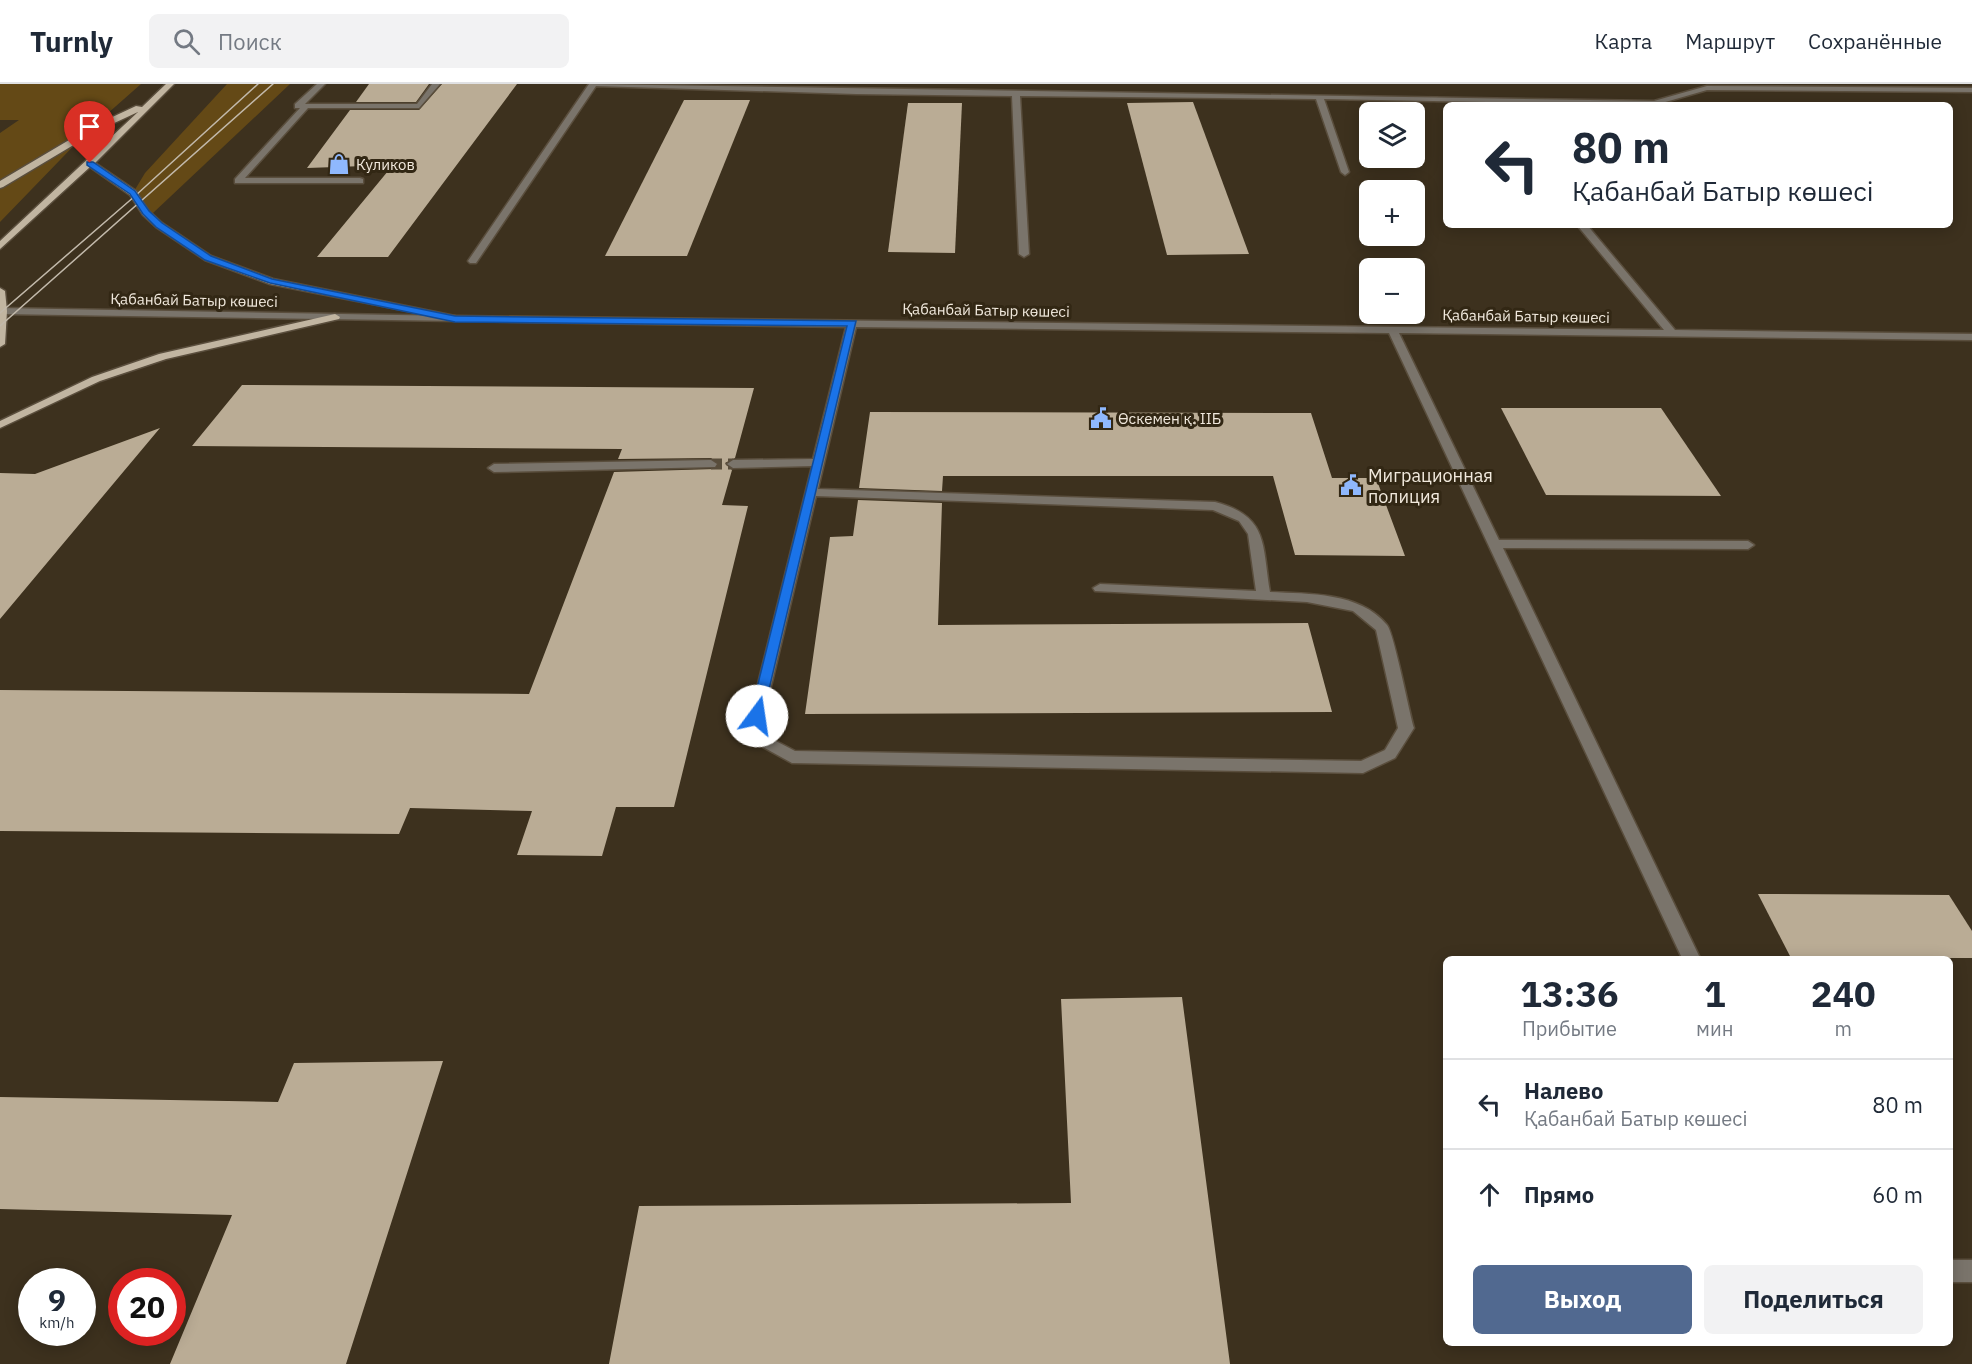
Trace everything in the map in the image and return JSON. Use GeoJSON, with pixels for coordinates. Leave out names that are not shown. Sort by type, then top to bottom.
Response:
{"type":"FeatureCollection","features":[{"type":"Feature","properties":{"kind":"main road"},"geometry":{"type":"LineString","coordinates":[[0,246],[90,163],[170,84]]}},
{"type":"Feature","properties":{"kind":"main road"},"geometry":{"type":"LineString","coordinates":[[0,185],[94,129],[150,103]]}},
{"type":"Feature","properties":{"kind":"main road"},"geometry":{"type":"LineString","coordinates":[[90,163],[133,193],[146,213],[159,225],[208,258],[270,281],[455,319]]}},
{"type":"Feature","properties":{"kind":"main road"},"geometry":{"type":"LineString","coordinates":[[0,291],[2,342],[0,344]]}},
{"type":"Feature","properties":{"kind":"main road"},"geometry":{"type":"LineString","coordinates":[[0,424],[96,379],[163,356],[335,317]]}},
{"type":"Feature","properties":{"kind":"street"},"geometry":{"type":"LineString","coordinates":[[321,84],[298,106],[419,106],[436,84]]}},
{"type":"Feature","properties":{"kind":"street"},"geometry":{"type":"LineString","coordinates":[[473,261],[593,84]]}},
{"type":"Feature","properties":{"kind":"street"},"geometry":{"type":"LineString","coordinates":[[598,84],[856,92],[1598,102]]}},
{"type":"Feature","properties":{"kind":"street"},"geometry":{"type":"LineString","coordinates":[[856,92],[865,84]]}},
{"type":"Feature","properties":{"kind":"street"},"geometry":{"type":"LineString","coordinates":[[1658,102],[1707,88],[1972,90]]}},
{"type":"Feature","properties":{"kind":"street"},"geometry":{"type":"LineString","coordinates":[[1959,90],[1972,99]]}},
{"type":"Feature","properties":{"kind":"street"},"geometry":{"type":"LineString","coordinates":[[1016,94],[1024,254]]}},
{"type":"Feature","properties":{"kind":"street"},"geometry":{"type":"LineString","coordinates":[[1319,97],[1345,172]]}},
{"type":"Feature","properties":{"kind":"street"},"geometry":{"type":"LineString","coordinates":[[306,106],[238,181],[360,181]]}},
{"type":"Feature","properties":{"kind":"street"},"geometry":{"type":"LineString","coordinates":[[1584,228],[1672,333]]}},
{"type":"Feature","properties":{"kind":"street","name":"Қабанбай Батыр көшесі"},"geometry":{"type":"LineString","coordinates":[[1,311],[455,319],[1972,337]]}},
{"type":"Feature","properties":{"kind":"street"},"geometry":{"type":"LineString","coordinates":[[852,323],[757,716],[766,742],[792,757],[1363,767],[1390,754],[1406,728],[1382,628],[1357,607],[1307,598],[1100,588]]}},
{"type":"Feature","properties":{"kind":"street"},"geometry":{"type":"LineString","coordinates":[[1392,329],[1690,956]]}},
{"type":"Feature","properties":{"kind":"street"},"geometry":{"type":"LineString","coordinates":[[733,464],[818,462]]}},
{"type":"Feature","properties":{"kind":"street"},"geometry":{"type":"LineString","coordinates":[[494,468],[711,464]]}},
{"type":"Feature","properties":{"kind":"street"},"geometry":{"type":"LineString","coordinates":[[812,492],[1215,506],[1244,518],[1254,534],[1264,596]]}},
{"type":"Feature","properties":{"kind":"street"},"geometry":{"type":"LineString","coordinates":[[1494,544],[1748,545]]}},
{"type":"Feature","properties":{"kind":"street"},"geometry":{"type":"LineString","coordinates":[[1953,1270],[1972,1270]]}},
{"type":"Feature","properties":{"kind":"shaded area"},"geometry":{"type":"Polygon","coordinates":[[[0,84],[141,84],[90,129],[0,222],[0,133],[19,120],[0,120],[0,84]]]}},
{"type":"Feature","properties":{"kind":"shaded area"},"geometry":{"type":"Polygon","coordinates":[[[227,84],[290,84],[153,213],[146,213],[133,193],[145,173],[227,84]]]}},
{"type":"Feature","properties":{"kind":"building"},"geometry":{"type":"Polygon","coordinates":[[[369,84],[429,84],[416,102],[356,102],[369,84]]]}},
{"type":"Feature","properties":{"kind":"building"},"geometry":{"type":"Polygon","coordinates":[[[442,84],[517,84],[388,257],[317,257],[393,165],[307,168],[350,110],[419,110],[442,84]]]}},
{"type":"Feature","properties":{"kind":"building"},"geometry":{"type":"Polygon","coordinates":[[[684,100],[750,100],[687,256],[605,256],[684,100]]]}},
{"type":"Feature","properties":{"kind":"building"},"geometry":{"type":"Polygon","coordinates":[[[1193,102],[1249,254],[1167,255],[1127,103],[1193,102]]]}},
{"type":"Feature","properties":{"kind":"building"},"geometry":{"type":"Polygon","coordinates":[[[908,103],[962,103],[955,253],[888,252],[908,103]]]}},
{"type":"Feature","properties":{"kind":"building"},"geometry":{"type":"Polygon","coordinates":[[[242,385],[754,388],[735,458],[725,463],[732,470],[722,505],[748,506],[674,807],[616,807],[602,856],[517,855],[532,811],[410,808],[399,834],[0,831],[0,690],[529,694],[614,472],[715,469],[719,464],[711,458],[618,459],[622,449],[192,446],[242,385]]]}},
{"type":"Feature","properties":{"kind":"building"},"geometry":{"type":"Polygon","coordinates":[[[1501,408],[1661,408],[1721,496],[1546,495],[1501,408]]]}},
{"type":"Feature","properties":{"kind":"building"},"geometry":{"type":"Polygon","coordinates":[[[870,412],[1311,413],[1332,478],[1376,478],[1405,556],[1295,555],[1273,476],[943,476],[942,491],[859,488],[870,412]]]}},
{"type":"Feature","properties":{"kind":"building"},"geometry":{"type":"Polygon","coordinates":[[[160,428],[0,619],[0,473],[35,474],[160,428]]]}},
{"type":"Feature","properties":{"kind":"building"},"geometry":{"type":"Polygon","coordinates":[[[858,500],[942,503],[938,625],[1308,623],[1332,712],[805,714],[830,537],[853,536],[858,500]]]}},
{"type":"Feature","properties":{"kind":"building"},"geometry":{"type":"Polygon","coordinates":[[[1758,894],[1949,895],[1972,931],[1972,958],[1790,956],[1758,894]]]}},
{"type":"Feature","properties":{"kind":"building"},"geometry":{"type":"Polygon","coordinates":[[[1182,997],[1230,1364],[609,1364],[639,1206],[1071,1203],[1061,999],[1182,997]]]}},
{"type":"Feature","properties":{"kind":"building"},"geometry":{"type":"Polygon","coordinates":[[[443,1061],[346,1364],[170,1364],[177,1346],[186,1346],[186,1326],[232,1215],[0,1209],[0,1097],[278,1102],[294,1063],[443,1061]]]}},
{"type":"Feature","properties":{"kind":"tunnel"},"geometry":{"type":"LineString","coordinates":[[711,464],[733,464]]}},
{"type":"Feature","properties":{"kind":"tram line"},"geometry":{"type":"LineString","coordinates":[[0,313],[135,196],[258,84]]}},
{"type":"Feature","properties":{"kind":"tram line"},"geometry":{"type":"LineString","coordinates":[[0,326],[273,84]]}},
{"type":"Feature","properties":{"kind":"place","name":"Куликов"},"geometry":{"type":"Point","coordinates":[339,164]}},
{"type":"Feature","properties":{"kind":"place","name":"Өскемен қ. ІІБ"},"geometry":{"type":"Point","coordinates":[1101,418]}},
{"type":"Feature","properties":{"kind":"place","name":"Миграционная полиция"},"geometry":{"type":"Point","coordinates":[1351,485]}},
{"type":"Feature","properties":{"kind":"route"},"geometry":{"type":"LineString","coordinates":[[90,163],[133,193],[146,213],[159,225],[208,258],[270,281],[455,319],[852,323],[757,716]]}}]}
